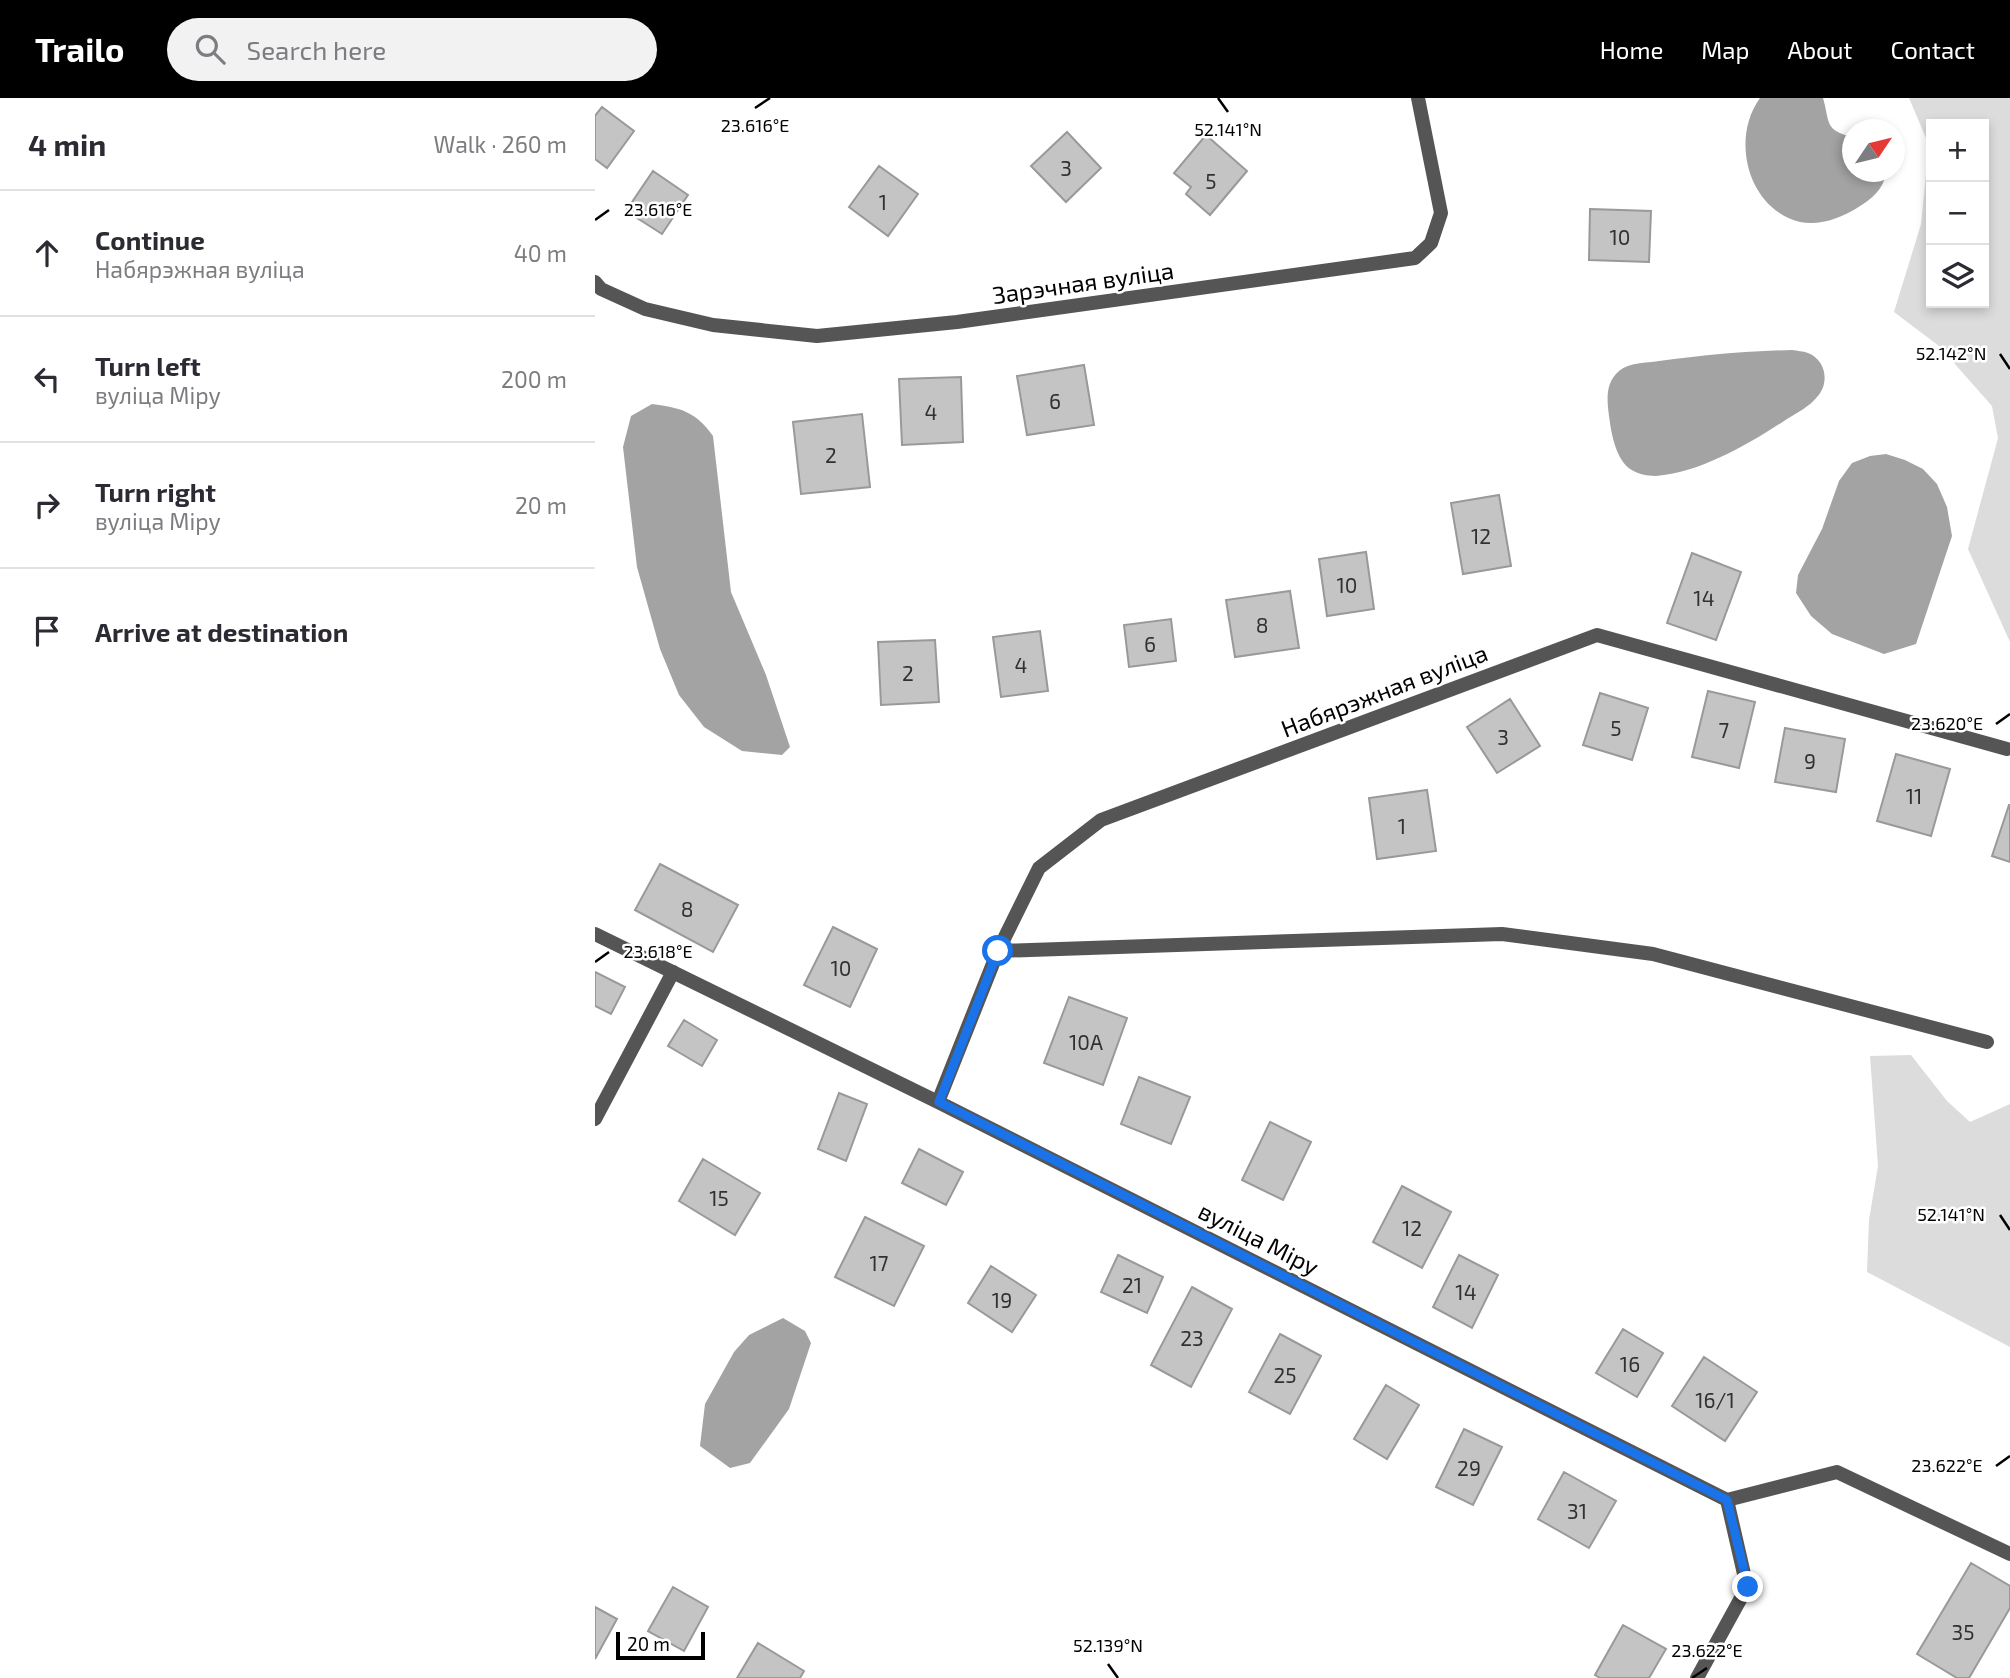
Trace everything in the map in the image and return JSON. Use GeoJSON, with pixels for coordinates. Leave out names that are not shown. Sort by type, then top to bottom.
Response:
{"type":"FeatureCollection","features":[{"type":"Feature","properties":{"kind":"street","name":"Зарэчная вуліца"},"geometry":{"type":"LineString","coordinates":[[595,282],[601,289],[645,309],[713,325],[817,337],[957,322],[1415,258],[1431,243],[1441,213],[1418,98]]}},
{"type":"Feature","properties":{"kind":"street","name":"Набярэжная вуліца"},"geometry":{"type":"LineString","coordinates":[[939,1102],[998,951],[1039,868],[1101,820],[1597,635],[2007,749]]}},
{"type":"Feature","properties":{"kind":"street","name":"вуліца Міру"},"geometry":{"type":"LineString","coordinates":[[595,934],[939,1102],[1727,1500]]}},
{"type":"Feature","properties":{"kind":"street"},"geometry":{"type":"LineString","coordinates":[[998,951],[1502,934],[1653,954],[1987,1042]]}},
{"type":"Feature","properties":{"kind":"street"},"geometry":{"type":"LineString","coordinates":[[595,1119],[673,972]]}},
{"type":"Feature","properties":{"kind":"street"},"geometry":{"type":"LineString","coordinates":[[1697,1678],[1748,1587],[1727,1500],[1837,1472],[2010,1554]]}},
{"type":"Feature","properties":{"kind":"shaded area"},"geometry":{"type":"Polygon","coordinates":[[[1760,98],[1823,98],[1832,128],[1842,134],[1842,182],[1883,184],[1862,205],[1830,220],[1800,222],[1782,215],[1768,203],[1757,188],[1749,170],[1746,133],[1760,98]]]}},
{"type":"Feature","properties":{"kind":"shaded area"},"geometry":{"type":"Polygon","coordinates":[[[1909,98],[2010,98],[2010,642],[1968,549],[1998,438],[1992,406],[1939,346],[1894,312],[1921,224],[1926,175],[1926,308],[1989,308],[1989,119],[1926,119],[1926,138],[1909,98]]]}},
{"type":"Feature","properties":{"kind":"shaded area"},"geometry":{"type":"Polygon","coordinates":[[[1792,350],[1814,356],[1824,372],[1821,391],[1803,409],[1758,438],[1690,469],[1651,476],[1633,471],[1623,462],[1613,440],[1608,398],[1611,381],[1623,368],[1638,363],[1692,357],[1792,350]]]}},
{"type":"Feature","properties":{"kind":"shaded area"},"geometry":{"type":"Polygon","coordinates":[[[652,404],[687,412],[700,421],[713,436],[731,592],[766,675],[790,747],[782,755],[742,751],[704,727],[679,695],[660,649],[637,567],[623,447],[631,416],[652,404]]]}},
{"type":"Feature","properties":{"kind":"shaded area"},"geometry":{"type":"Polygon","coordinates":[[[1886,454],[1923,469],[1937,484],[1947,507],[1952,536],[1916,644],[1884,654],[1832,634],[1811,616],[1796,593],[1798,575],[1822,529],[1839,481],[1852,463],[1870,456],[1886,454]]]}},
{"type":"Feature","properties":{"kind":"shaded area"},"geometry":{"type":"Polygon","coordinates":[[[1911,1055],[1947,1101],[1970,1122],[2010,1104],[2010,1347],[1867,1272],[1869,1220],[1878,1166],[1870,1056],[1911,1055]]]}},
{"type":"Feature","properties":{"kind":"shaded area"},"geometry":{"type":"Polygon","coordinates":[[[783,1318],[805,1331],[811,1343],[789,1409],[750,1463],[730,1468],[700,1446],[705,1404],[734,1352],[749,1335],[783,1318]]]}},
{"type":"Feature","properties":{"kind":"building"},"geometry":{"type":"Polygon","coordinates":[[[602,107],[634,131],[607,168],[595,159],[595,116],[602,107]]]}},
{"type":"Feature","properties":{"kind":"building"},"geometry":{"type":"Polygon","coordinates":[[[1067,132],[1101,168],[1066,202],[1031,166],[1067,132]]]}},
{"type":"Feature","properties":{"kind":"building"},"geometry":{"type":"Polygon","coordinates":[[[1206,135],[1247,171],[1210,215],[1186,194],[1191,187],[1174,173],[1206,135]]]}},
{"type":"Feature","properties":{"kind":"building"},"geometry":{"type":"Polygon","coordinates":[[[879,166],[918,194],[888,236],[849,207],[879,166]]]}},
{"type":"Feature","properties":{"kind":"building"},"geometry":{"type":"Polygon","coordinates":[[[653,171],[688,195],[662,234],[626,211],[653,171]]]}},
{"type":"Feature","properties":{"kind":"building"},"geometry":{"type":"Polygon","coordinates":[[[1590,209],[1651,211],[1649,262],[1589,260],[1590,209]]]}},
{"type":"Feature","properties":{"kind":"building"},"geometry":{"type":"Polygon","coordinates":[[[1084,365],[1094,425],[1027,435],[1017,376],[1084,365]]]}},
{"type":"Feature","properties":{"kind":"building"},"geometry":{"type":"Polygon","coordinates":[[[961,377],[963,442],[902,445],[899,379],[961,377]]]}},
{"type":"Feature","properties":{"kind":"building"},"geometry":{"type":"Polygon","coordinates":[[[862,414],[870,487],[801,494],[793,422],[862,414]]]}},
{"type":"Feature","properties":{"kind":"building"},"geometry":{"type":"Polygon","coordinates":[[[1499,495],[1511,566],[1463,574],[1451,503],[1499,495]]]}},
{"type":"Feature","properties":{"kind":"building"},"geometry":{"type":"Polygon","coordinates":[[[1366,552],[1374,609],[1327,616],[1319,559],[1366,552]]]}},
{"type":"Feature","properties":{"kind":"building"},"geometry":{"type":"Polygon","coordinates":[[[1692,553],[1741,572],[1716,640],[1667,623],[1692,553]]]}},
{"type":"Feature","properties":{"kind":"building"},"geometry":{"type":"Polygon","coordinates":[[[1290,591],[1299,648],[1235,657],[1226,600],[1290,591]]]}},
{"type":"Feature","properties":{"kind":"building"},"geometry":{"type":"Polygon","coordinates":[[[1171,619],[1176,661],[1129,667],[1124,625],[1171,619]]]}},
{"type":"Feature","properties":{"kind":"building"},"geometry":{"type":"Polygon","coordinates":[[[1040,631],[1048,691],[1001,697],[993,637],[1040,631]]]}},
{"type":"Feature","properties":{"kind":"building"},"geometry":{"type":"Polygon","coordinates":[[[935,640],[939,702],[881,705],[878,642],[935,640]]]}},
{"type":"Feature","properties":{"kind":"building"},"geometry":{"type":"Polygon","coordinates":[[[1708,691],[1755,702],[1739,768],[1692,757],[1708,691]]]}},
{"type":"Feature","properties":{"kind":"building"},"geometry":{"type":"Polygon","coordinates":[[[1600,693],[1648,708],[1632,760],[1583,745],[1600,693]]]}},
{"type":"Feature","properties":{"kind":"building"},"geometry":{"type":"Polygon","coordinates":[[[1510,699],[1540,746],[1497,773],[1467,727],[1510,699]]]}},
{"type":"Feature","properties":{"kind":"building"},"geometry":{"type":"Polygon","coordinates":[[[1785,728],[1845,739],[1836,792],[1775,782],[1785,728]]]}},
{"type":"Feature","properties":{"kind":"building"},"geometry":{"type":"Polygon","coordinates":[[[1896,754],[1950,769],[1931,836],[1877,821],[1896,754]]]}},
{"type":"Feature","properties":{"kind":"building"},"geometry":{"type":"Polygon","coordinates":[[[1427,790],[1436,851],[1377,859],[1369,798],[1427,790]]]}},
{"type":"Feature","properties":{"kind":"building"},"geometry":{"type":"Polygon","coordinates":[[[2010,805],[2010,862],[1992,856],[2010,805]]]}},
{"type":"Feature","properties":{"kind":"building"},"geometry":{"type":"Polygon","coordinates":[[[660,864],[738,905],[713,952],[635,910],[660,864]]]}},
{"type":"Feature","properties":{"kind":"building"},"geometry":{"type":"Polygon","coordinates":[[[833,927],[877,949],[850,1007],[804,985],[833,927]]]}},
{"type":"Feature","properties":{"kind":"building"},"geometry":{"type":"Polygon","coordinates":[[[595,972],[625,987],[611,1014],[595,1006],[595,972]]]}},
{"type":"Feature","properties":{"kind":"building"},"geometry":{"type":"Polygon","coordinates":[[[1069,997],[1127,1018],[1103,1085],[1044,1063],[1069,997]]]}},
{"type":"Feature","properties":{"kind":"building"},"geometry":{"type":"Polygon","coordinates":[[[684,1020],[717,1040],[702,1066],[668,1046],[684,1020]]]}},
{"type":"Feature","properties":{"kind":"building"},"geometry":{"type":"Polygon","coordinates":[[[1139,1077],[1190,1097],[1171,1144],[1121,1124],[1139,1077]]]}},
{"type":"Feature","properties":{"kind":"building"},"geometry":{"type":"Polygon","coordinates":[[[839,1093],[867,1104],[846,1161],[818,1149],[839,1093]]]}},
{"type":"Feature","properties":{"kind":"building"},"geometry":{"type":"Polygon","coordinates":[[[1270,1122],[1311,1142],[1283,1200],[1242,1180],[1270,1122]]]}},
{"type":"Feature","properties":{"kind":"building"},"geometry":{"type":"Polygon","coordinates":[[[919,1149],[963,1172],[946,1205],[902,1183],[919,1149]]]}},
{"type":"Feature","properties":{"kind":"building"},"geometry":{"type":"Polygon","coordinates":[[[703,1159],[760,1193],[735,1235],[679,1201],[703,1159]]]}},
{"type":"Feature","properties":{"kind":"building"},"geometry":{"type":"Polygon","coordinates":[[[1402,1186],[1451,1212],[1422,1268],[1373,1242],[1402,1186]]]}},
{"type":"Feature","properties":{"kind":"building"},"geometry":{"type":"Polygon","coordinates":[[[865,1217],[924,1246],[894,1306],[835,1277],[865,1217]]]}},
{"type":"Feature","properties":{"kind":"building"},"geometry":{"type":"Polygon","coordinates":[[[1118,1255],[1163,1277],[1147,1313],[1101,1292],[1118,1255]]]}},
{"type":"Feature","properties":{"kind":"building"},"geometry":{"type":"Polygon","coordinates":[[[1459,1255],[1498,1275],[1472,1328],[1433,1307],[1459,1255]]]}},
{"type":"Feature","properties":{"kind":"building"},"geometry":{"type":"Polygon","coordinates":[[[991,1266],[1036,1295],[1012,1332],[968,1303],[991,1266]]]}},
{"type":"Feature","properties":{"kind":"building"},"geometry":{"type":"Polygon","coordinates":[[[1192,1287],[1232,1309],[1191,1387],[1151,1365],[1192,1287]]]}},
{"type":"Feature","properties":{"kind":"building"},"geometry":{"type":"Polygon","coordinates":[[[1623,1329],[1663,1353],[1637,1397],[1596,1373],[1623,1329]]]}},
{"type":"Feature","properties":{"kind":"building"},"geometry":{"type":"Polygon","coordinates":[[[1280,1334],[1321,1356],[1290,1414],[1249,1392],[1280,1334]]]}},
{"type":"Feature","properties":{"kind":"building"},"geometry":{"type":"Polygon","coordinates":[[[1704,1357],[1757,1392],[1725,1441],[1672,1406],[1704,1357]]]}},
{"type":"Feature","properties":{"kind":"building"},"geometry":{"type":"Polygon","coordinates":[[[1386,1385],[1419,1405],[1387,1459],[1354,1439],[1386,1385]]]}},
{"type":"Feature","properties":{"kind":"building"},"geometry":{"type":"Polygon","coordinates":[[[1464,1429],[1502,1447],[1473,1505],[1436,1487],[1464,1429]]]}},
{"type":"Feature","properties":{"kind":"building"},"geometry":{"type":"Polygon","coordinates":[[[1564,1472],[1616,1501],[1589,1548],[1538,1519],[1564,1472]]]}},
{"type":"Feature","properties":{"kind":"building"},"geometry":{"type":"Polygon","coordinates":[[[1971,1563],[2010,1586],[2010,1608],[1969,1678],[1957,1678],[1917,1654],[1971,1563]]]}},
{"type":"Feature","properties":{"kind":"building"},"geometry":{"type":"Polygon","coordinates":[[[673,1587],[708,1607],[684,1651],[648,1631],[673,1587]]]}},
{"type":"Feature","properties":{"kind":"building"},"geometry":{"type":"Polygon","coordinates":[[[595,1607],[617,1619],[595,1659],[595,1607]]]}},
{"type":"Feature","properties":{"kind":"building"},"geometry":{"type":"Polygon","coordinates":[[[1623,1625],[1666,1649],[1649,1678],[1600,1678],[1595,1675],[1623,1625]]]}},
{"type":"Feature","properties":{"kind":"building"},"geometry":{"type":"Polygon","coordinates":[[[758,1643],[804,1671],[800,1678],[737,1678],[758,1643]]]}},
{"type":"Feature","properties":{"kind":"route"},"geometry":{"type":"LineString","coordinates":[[998,951],[939,1102],[1727,1500],[1748,1587]]}}]}
